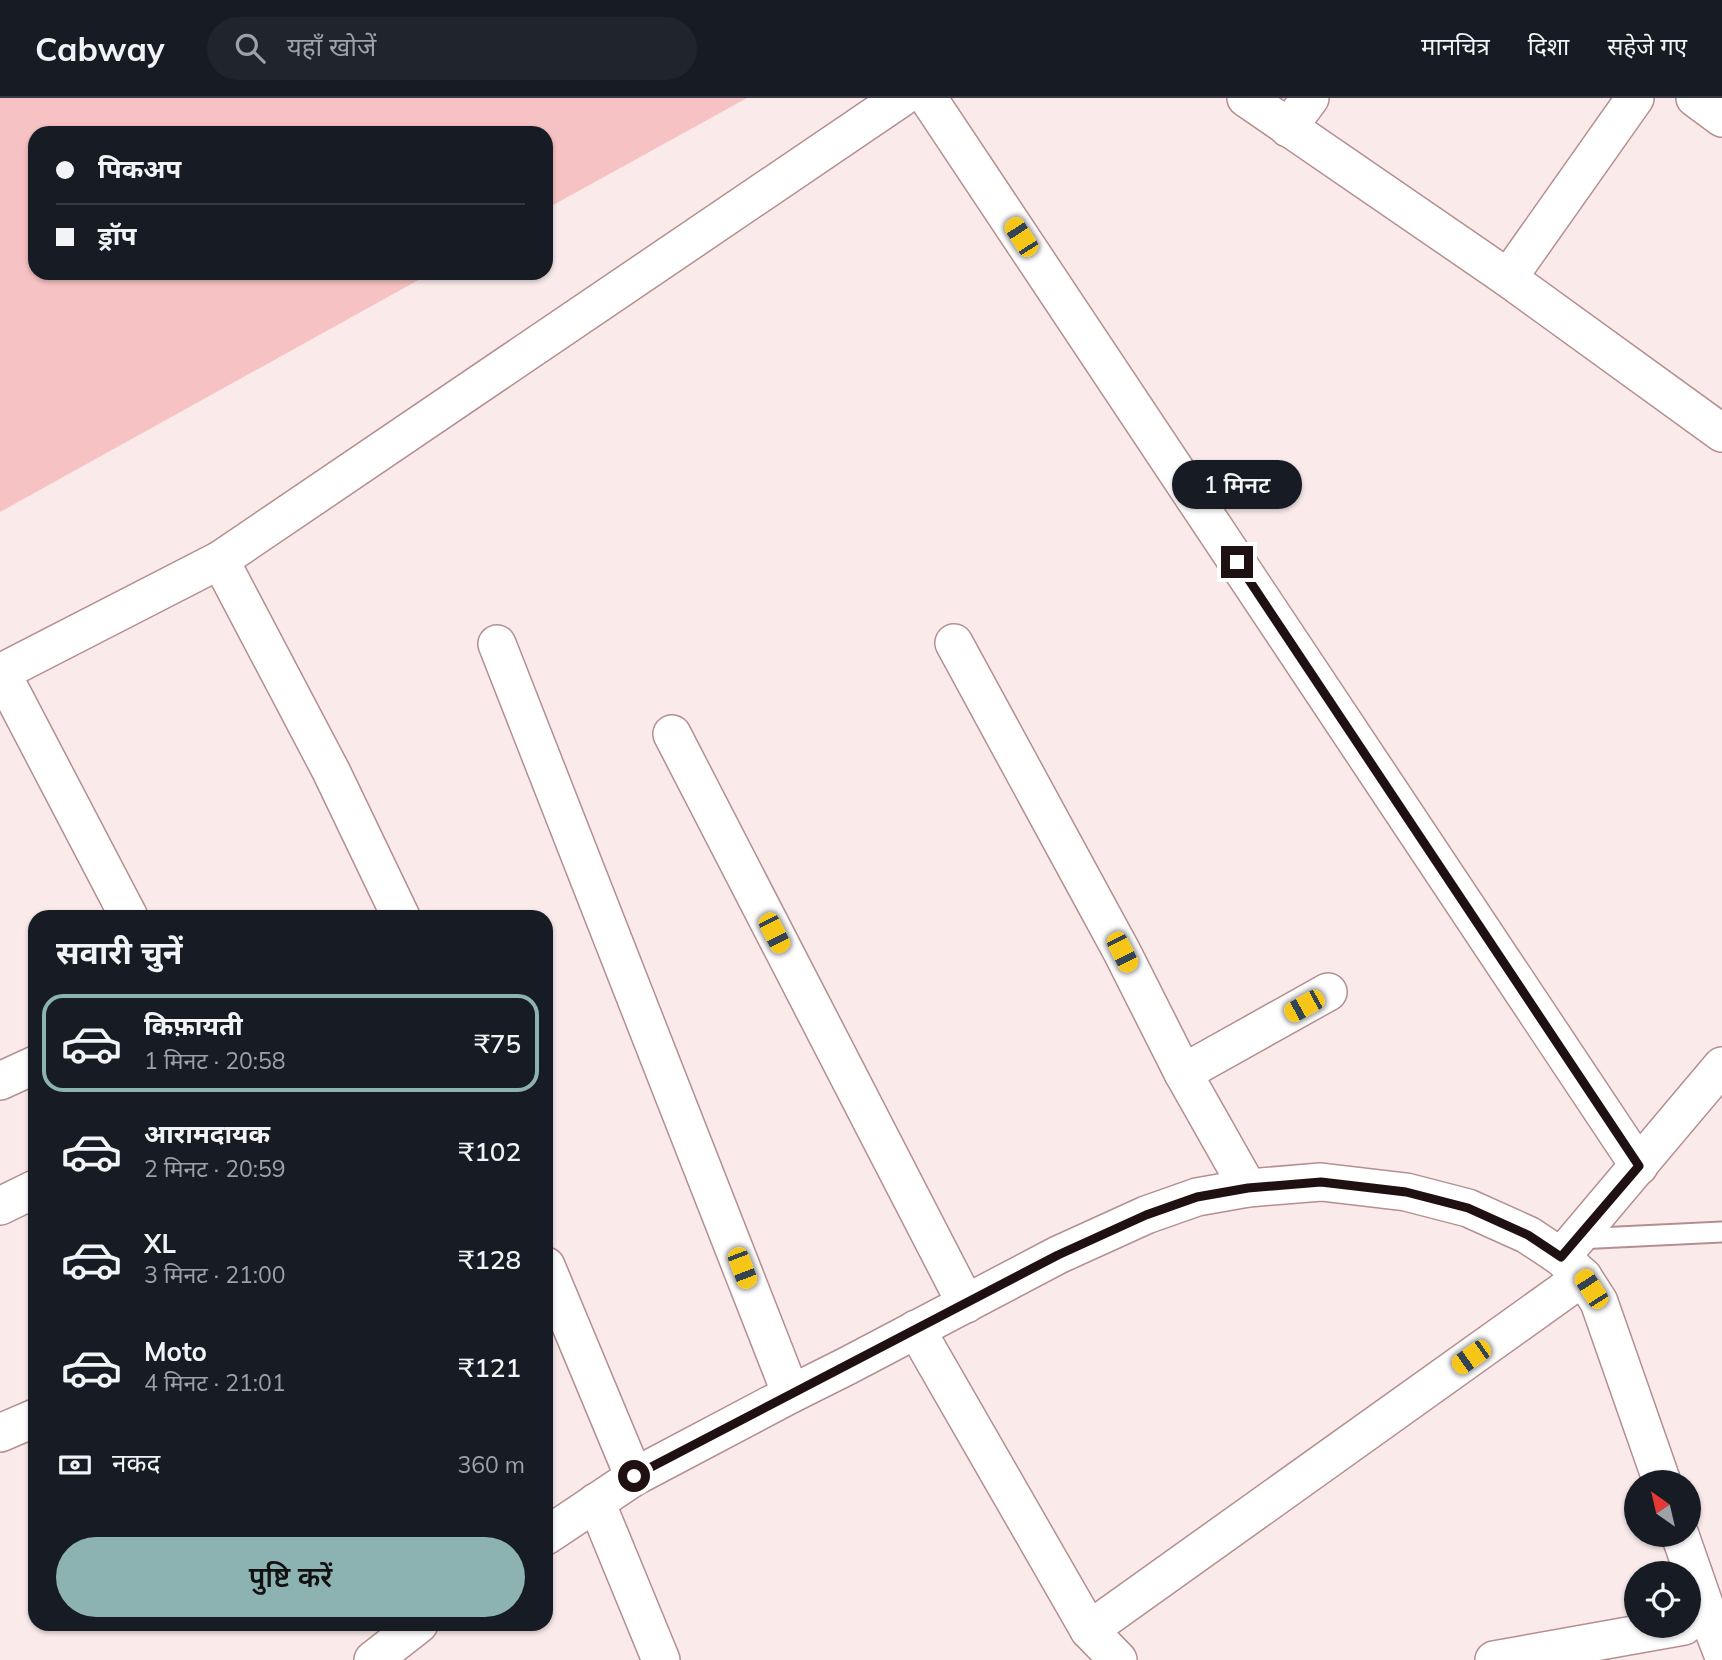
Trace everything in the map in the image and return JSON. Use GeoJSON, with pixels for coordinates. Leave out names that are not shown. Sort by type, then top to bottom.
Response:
{"type":"FeatureCollection","features":[{"type":"Feature","properties":{"kind":"street"},"geometry":{"type":"LineString","coordinates":[[125,910],[1,673],[220,560],[901,98]]}},
{"type":"Feature","properties":{"kind":"street"},"geometry":{"type":"LineString","coordinates":[[928,98],[1639,1166]]}},
{"type":"Feature","properties":{"kind":"street"},"geometry":{"type":"LineString","coordinates":[[1247,98],[1508,278],[1722,433]]}},
{"type":"Feature","properties":{"kind":"street"},"geometry":{"type":"LineString","coordinates":[[1289,128],[1310,98]]}},
{"type":"Feature","properties":{"kind":"street"},"geometry":{"type":"LineString","coordinates":[[1508,278],[1635,98]]}},
{"type":"Feature","properties":{"kind":"street"},"geometry":{"type":"LineString","coordinates":[[1695,98],[1722,118]]}},
{"type":"Feature","properties":{"kind":"street"},"geometry":{"type":"LineString","coordinates":[[220,560],[331,771],[398,910]]}},
{"type":"Feature","properties":{"kind":"street"},"geometry":{"type":"LineString","coordinates":[[954,643],[1122,952],[1183,1073],[1248,1188]]}},
{"type":"Feature","properties":{"kind":"street"},"geometry":{"type":"LineString","coordinates":[[497,644],[791,1394]]}},
{"type":"Feature","properties":{"kind":"street"},"geometry":{"type":"LineString","coordinates":[[672,734],[966,1304]]}},
{"type":"Feature","properties":{"kind":"street"},"geometry":{"type":"LineString","coordinates":[[1183,1073],[1328,992]]}},
{"type":"Feature","properties":{"kind":"street"},"geometry":{"type":"LineString","coordinates":[[1089,1630],[1574,1258],[1639,1166],[1722,1066]]}},
{"type":"Feature","properties":{"kind":"street"},"geometry":{"type":"LineString","coordinates":[[0,1081],[28,1068]]}},
{"type":"Feature","properties":{"kind":"street"},"geometry":{"type":"LineString","coordinates":[[553,1531],[634,1476],[1058,1255],[1146,1215],[1197,1197],[1248,1188],[1321,1182],[1406,1192],[1468,1208],[1574,1258],[1599,1302],[1658,1470]]}},
{"type":"Feature","properties":{"kind":"street"},"geometry":{"type":"LineString","coordinates":[[0,1206],[28,1192]]}},
{"type":"Feature","properties":{"kind":"street"},"geometry":{"type":"LineString","coordinates":[[553,1283],[634,1476]]}},
{"type":"Feature","properties":{"kind":"street"},"geometry":{"type":"LineString","coordinates":[[916,1329],[1089,1630],[1118,1660]]}},
{"type":"Feature","properties":{"kind":"street"},"geometry":{"type":"LineString","coordinates":[[0,1433],[28,1421]]}},
{"type":"Feature","properties":{"kind":"street"},"geometry":{"type":"LineString","coordinates":[[596,1502],[661,1660]]}},
{"type":"Feature","properties":{"kind":"street"},"geometry":{"type":"LineString","coordinates":[[373,1660],[410,1631]]}},
{"type":"Feature","properties":{"kind":"street"},"geometry":{"type":"LineString","coordinates":[[1494,1660],[1651,1638]]}},
{"type":"Feature","properties":{"kind":"lane"},"geometry":{"type":"LineString","coordinates":[[1574,1258],[1722,1232]]}},
{"type":"Feature","properties":{"kind":"shaded area"},"geometry":{"type":"Polygon","coordinates":[[[0,98],[747,98],[553,205],[553,126],[28,126],[28,280],[418,280],[0,512],[0,98]]]}},
{"type":"Feature","properties":{"kind":"route"},"geometry":{"type":"LineString","coordinates":[[634,1476],[1058,1255],[1146,1215],[1197,1197],[1248,1188],[1321,1182],[1406,1192],[1468,1208],[1528,1235],[1561,1257],[1639,1166],[1237,562]]}}]}
